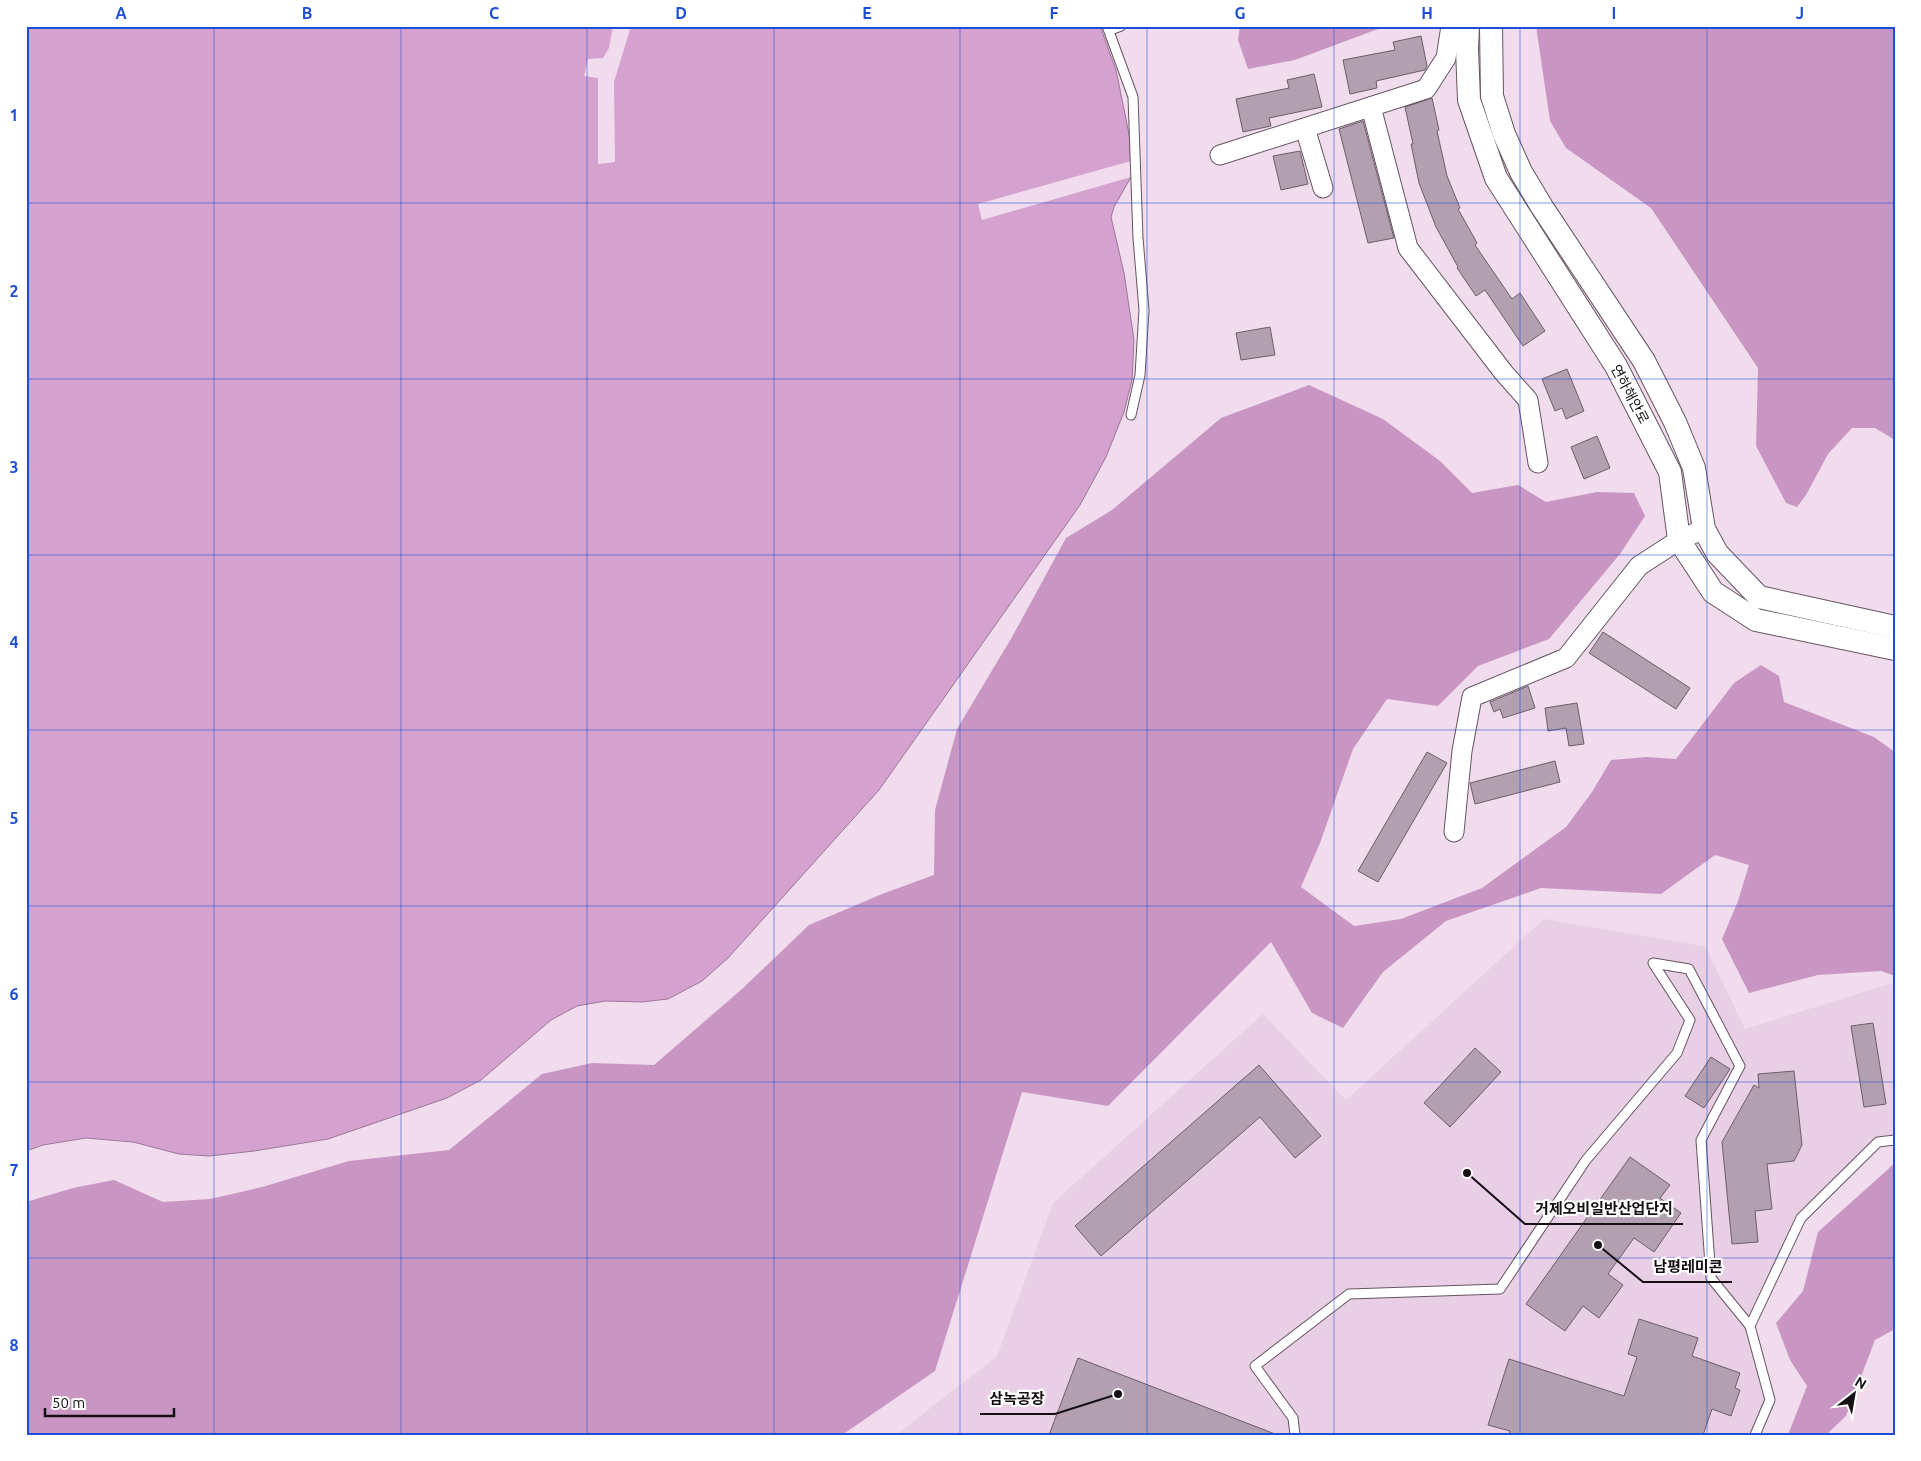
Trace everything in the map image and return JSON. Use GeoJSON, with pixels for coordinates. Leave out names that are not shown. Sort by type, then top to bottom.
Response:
{"type":"FeatureCollection","features":[{"type":"Feature","properties":{"kind":"street"},"geometry":{"type":"LineString","coordinates":[[1220,155],[1426,89],[1446,58],[1451,26]]}},
{"type":"Feature","properties":{"kind":"street","name":"연하해안로"},"geometry":{"type":"LineString","coordinates":[[1468,26],[1469,100],[1496,178],[1616,366],[1670,472],[1679,540],[1713,592],[1756,620],[1895,649]]}},
{"type":"Feature","properties":{"kind":"street","name":"연하해안로"},"geometry":{"type":"LineString","coordinates":[[1491,26],[1492,96],[1504,134],[1521,172],[1648,370],[1675,422],[1694,468],[1704,528],[1717,553],[1759,597],[1895,627]]}},
{"type":"Feature","properties":{"kind":"street"},"geometry":{"type":"LineString","coordinates":[[1371,107],[1408,248],[1504,373],[1528,400],[1538,463]]}},
{"type":"Feature","properties":{"kind":"street"},"geometry":{"type":"LineString","coordinates":[[1305,128],[1323,188]]}},
{"type":"Feature","properties":{"kind":"street"},"geometry":{"type":"LineString","coordinates":[[1454,832],[1462,751],[1472,697],[1566,658],[1639,566],[1679,540],[1704,528]]}},
{"type":"Feature","properties":{"kind":"lane"},"geometry":{"type":"LineString","coordinates":[[1107,26],[1133,97],[1138,238],[1144,310],[1140,375],[1131,415]]}},
{"type":"Feature","properties":{"kind":"lane"},"geometry":{"type":"LineString","coordinates":[[1112,26],[1113,29],[1121,26]]}},
{"type":"Feature","properties":{"kind":"lane"},"geometry":{"type":"LineString","coordinates":[[1295,1435],[1292,1418],[1254,1366],[1349,1294],[1500,1289],[1586,1160],[1677,1053],[1690,1020],[1653,963],[1689,969],[1740,1066],[1700,1140],[1711,1278],[1750,1326],[1770,1400],[1755,1435]]}},
{"type":"Feature","properties":{"kind":"lane"},"geometry":{"type":"LineString","coordinates":[[1750,1326],[1801,1218],[1878,1142],[1895,1140]]}},
{"type":"Feature","properties":{"kind":"shaded area"},"geometry":{"type":"Polygon","coordinates":[[[26,26],[1100,26],[1116,70],[1130,139],[1131,177],[1114,207],[1111,217],[1124,273],[1134,340],[1132,380],[1124,412],[1106,457],[1080,505],[879,790],[728,958],[702,981],[668,999],[642,1002],[605,1001],[577,1006],[551,1020],[481,1080],[447,1098],[328,1139],[209,1156],[179,1154],[133,1142],[86,1138],[43,1145],[26,1151],[26,26]]]}},
{"type":"Feature","properties":{"kind":"shaded area"},"geometry":{"type":"Polygon","coordinates":[[[1240,26],[1386,26],[1295,60],[1248,69],[1238,40],[1240,26]]]}},
{"type":"Feature","properties":{"kind":"shaded area"},"geometry":{"type":"Polygon","coordinates":[[[1536,26],[1895,26],[1895,440],[1875,428],[1852,428],[1828,454],[1806,495],[1797,507],[1786,503],[1756,446],[1758,368],[1651,208],[1566,148],[1550,121],[1536,26]]]}},
{"type":"Feature","properties":{"kind":"shaded area"},"geometry":{"type":"Polygon","coordinates":[[[1309,385],[1383,419],[1440,461],[1472,493],[1518,485],[1546,502],[1597,492],[1634,493],[1645,516],[1620,554],[1549,639],[1478,666],[1438,706],[1387,699],[1353,749],[1320,843],[1301,887],[1354,926],[1401,919],[1482,888],[1566,827],[1592,792],[1611,760],[1647,757],[1676,759],[1734,683],[1761,665],[1779,676],[1784,702],[1874,737],[1895,752],[1895,976],[1881,971],[1818,975],[1749,993],[1722,939],[1738,901],[1749,865],[1715,855],[1661,894],[1541,888],[1446,921],[1383,972],[1343,1028],[1312,1013],[1271,942],[1108,1106],[1022,1092],[935,1371],[842,1435],[26,1435],[26,1202],[73,1188],[114,1180],[163,1202],[210,1199],[262,1187],[349,1161],[449,1150],[542,1074],[592,1063],[654,1065],[742,989],[809,925],[882,894],[934,875],[935,810],[957,729],[1012,637],[1066,538],[1112,510],[1221,418],[1309,385]]]}},
{"type":"Feature","properties":{"kind":"shaded area"},"geometry":{"type":"Polygon","coordinates":[[[1544,919],[1705,946],[1745,1029],[1892,983],[1895,1000],[1895,1140],[1878,1142],[1801,1218],[1750,1325],[1770,1400],[1759,1435],[896,1435],[997,1356],[1053,1203],[1263,1014],[1346,1100],[1544,919]]]}},
{"type":"Feature","properties":{"kind":"shaded area"},"geometry":{"type":"Polygon","coordinates":[[[1895,1163],[1895,1329],[1875,1340],[1846,1416],[1826,1435],[1788,1435],[1807,1386],[1790,1360],[1776,1323],[1803,1291],[1818,1232],[1895,1163]]]}},
{"type":"Feature","properties":{"kind":"pier"},"geometry":{"type":"Polygon","coordinates":[[[613,26],[631,26],[614,82],[615,162],[598,164],[598,78],[584,76],[588,59],[603,58],[609,48],[613,26]]]}},
{"type":"Feature","properties":{"kind":"pier"},"geometry":{"type":"Polygon","coordinates":[[[1131,161],[1131,177],[982,220],[978,204],[1131,161]]]}},
{"type":"Feature","properties":{"kind":"building"},"geometry":{"type":"Polygon","coordinates":[[[1421,36],[1427,66],[1425,70],[1376,81],[1377,88],[1350,94],[1343,60],[1395,50],[1393,42],[1421,36]]]}},
{"type":"Feature","properties":{"kind":"building"},"geometry":{"type":"Polygon","coordinates":[[[1314,74],[1322,107],[1269,118],[1271,126],[1243,132],[1236,99],[1289,88],[1287,80],[1314,74]]]}},
{"type":"Feature","properties":{"kind":"building"},"geometry":{"type":"Polygon","coordinates":[[[1432,98],[1447,176],[1460,208],[1458,209],[1477,243],[1475,245],[1512,299],[1520,293],[1545,331],[1523,346],[1485,290],[1476,296],[1457,268],[1436,227],[1419,183],[1405,107],[1432,98]]]}},
{"type":"Feature","properties":{"kind":"building"},"geometry":{"type":"Polygon","coordinates":[[[1363,121],[1394,238],[1368,243],[1339,129],[1363,121]]]}},
{"type":"Feature","properties":{"kind":"building"},"geometry":{"type":"Polygon","coordinates":[[[1300,151],[1308,184],[1281,190],[1273,156],[1300,151]]]}},
{"type":"Feature","properties":{"kind":"building"},"geometry":{"type":"Polygon","coordinates":[[[1270,327],[1275,355],[1241,360],[1236,333],[1270,327]]]}},
{"type":"Feature","properties":{"kind":"building"},"geometry":{"type":"Polygon","coordinates":[[[1567,369],[1584,411],[1566,419],[1562,408],[1555,411],[1542,379],[1567,369]]]}},
{"type":"Feature","properties":{"kind":"building"},"geometry":{"type":"Polygon","coordinates":[[[1597,436],[1610,468],[1584,479],[1571,447],[1597,436]]]}},
{"type":"Feature","properties":{"kind":"building"},"geometry":{"type":"Polygon","coordinates":[[[1603,632],[1690,688],[1676,709],[1589,653],[1603,632]]]}},
{"type":"Feature","properties":{"kind":"building"},"geometry":{"type":"Polygon","coordinates":[[[1528,686],[1535,708],[1503,718],[1500,709],[1494,712],[1490,702],[1528,686]]]}},
{"type":"Feature","properties":{"kind":"building"},"geometry":{"type":"Polygon","coordinates":[[[1577,703],[1584,744],[1569,746],[1566,728],[1548,731],[1545,708],[1577,703]]]}},
{"type":"Feature","properties":{"kind":"building"},"geometry":{"type":"Polygon","coordinates":[[[1427,752],[1447,763],[1378,882],[1358,871],[1427,752]]]}},
{"type":"Feature","properties":{"kind":"building"},"geometry":{"type":"Polygon","coordinates":[[[1555,761],[1560,782],[1475,804],[1470,783],[1555,761]]]}},
{"type":"Feature","properties":{"kind":"building"},"geometry":{"type":"Polygon","coordinates":[[[1873,1023],[1886,1104],[1864,1107],[1851,1026],[1873,1023]]]}},
{"type":"Feature","properties":{"kind":"building"},"geometry":{"type":"Polygon","coordinates":[[[1475,1048],[1501,1072],[1450,1127],[1424,1103],[1475,1048]]]}},
{"type":"Feature","properties":{"kind":"building"},"geometry":{"type":"Polygon","coordinates":[[[1711,1057],[1730,1069],[1704,1108],[1685,1096],[1711,1057]]]}},
{"type":"Feature","properties":{"kind":"building"},"geometry":{"type":"Polygon","coordinates":[[[1259,1065],[1321,1136],[1295,1158],[1260,1117],[1101,1256],[1075,1226],[1259,1065]]]}},
{"type":"Feature","properties":{"kind":"building"},"geometry":{"type":"Polygon","coordinates":[[[1794,1071],[1802,1145],[1794,1161],[1767,1164],[1772,1209],[1755,1211],[1758,1242],[1732,1244],[1722,1142],[1754,1085],[1759,1088],[1758,1074],[1794,1071]]]}},
{"type":"Feature","properties":{"kind":"building"},"geometry":{"type":"Polygon","coordinates":[[[1630,1157],[1670,1185],[1660,1198],[1681,1213],[1654,1252],[1634,1238],[1608,1274],[1623,1285],[1599,1318],[1583,1306],[1565,1331],[1526,1304],[1630,1157]]]}},
{"type":"Feature","properties":{"kind":"building"},"geometry":{"type":"Polygon","coordinates":[[[1639,1319],[1698,1338],[1692,1356],[1740,1373],[1735,1388],[1740,1390],[1731,1416],[1712,1409],[1703,1435],[1509,1435],[1510,1431],[1488,1425],[1509,1359],[1624,1396],[1637,1357],[1628,1354],[1639,1319]]]}},
{"type":"Feature","properties":{"kind":"building"},"geometry":{"type":"Polygon","coordinates":[[[1078,1358],[1275,1434],[1049,1435],[1078,1358]]]}},
{"type":"Feature","properties":{"kind":"place","name":"거제오비일반산업단지"},"geometry":{"type":"Point","coordinates":[1467,1173]}},
{"type":"Feature","properties":{"kind":"place","name":"남평레미콘"},"geometry":{"type":"Point","coordinates":[1598,1245]}},
{"type":"Feature","properties":{"kind":"place","name":"삼녹공장"},"geometry":{"type":"Point","coordinates":[1118,1394]}}]}
